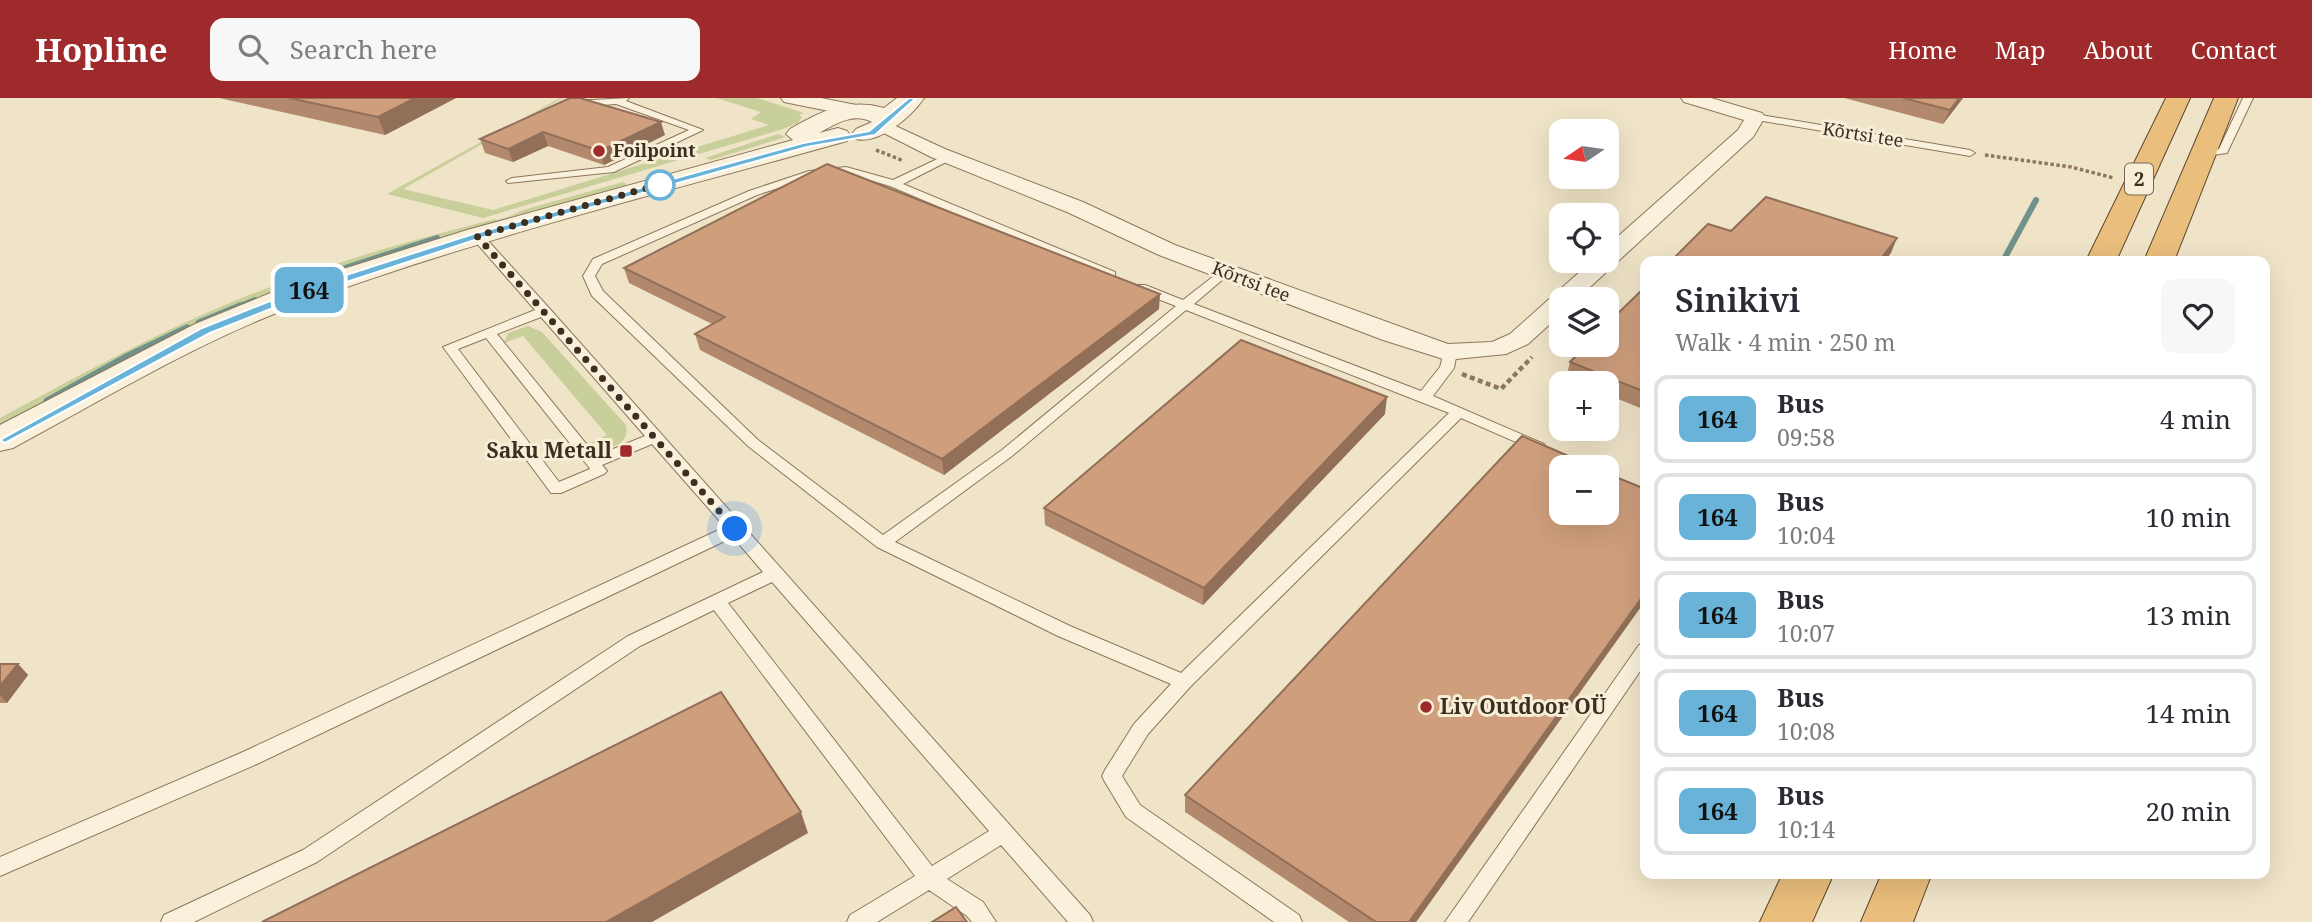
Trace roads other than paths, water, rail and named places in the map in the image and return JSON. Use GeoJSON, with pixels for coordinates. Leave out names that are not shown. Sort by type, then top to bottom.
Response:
{"type":"FeatureCollection","features":[{"type":"Feature","properties":{"kind":"highway","name":"2"},"geometry":{"type":"LineString","coordinates":[[2103,256],[2178,98]]}},
{"type":"Feature","properties":{"kind":"highway","name":"2"},"geometry":{"type":"LineString","coordinates":[[2161,256],[2226,98]]}},
{"type":"Feature","properties":{"kind":"highway"},"geometry":{"type":"LineString","coordinates":[[1786,922],[1806,879]]}},
{"type":"Feature","properties":{"kind":"highway"},"geometry":{"type":"LineString","coordinates":[[1887,922],[1905,879]]}},
{"type":"Feature","properties":{"kind":"street"},"geometry":{"type":"LineString","coordinates":[[770,98],[818,115],[861,120]]}},
{"type":"Feature","properties":{"kind":"street"},"geometry":{"type":"LineString","coordinates":[[791,98],[861,120]]}},
{"type":"Feature","properties":{"kind":"street"},"geometry":{"type":"LineString","coordinates":[[0,440],[206,331],[362,271],[665,183],[861,120],[912,98]]}},
{"type":"Feature","properties":{"kind":"street","name":"Kõrtsi tee"},"geometry":{"type":"LineString","coordinates":[[1619,248],[1746,133],[1755,117],[1691,98]]}},
{"type":"Feature","properties":{"kind":"street","name":"Kõrtsi tee"},"geometry":{"type":"LineString","coordinates":[[861,120],[908,149],[943,155],[1075,207],[1167,250],[1392,335],[1450,352],[1497,349],[1519,339],[1549,312]]}},
{"type":"Feature","properties":{"kind":"street","name":"Kõrtsi tee"},"geometry":{"type":"LineString","coordinates":[[1576,287],[1592,273]]}},
{"type":"Feature","properties":{"kind":"lane"},"geometry":{"type":"LineString","coordinates":[[2203,155],[2223,151],[2248,98]]}},
{"type":"Feature","properties":{"kind":"lane"},"geometry":{"type":"LineString","coordinates":[[512,181],[610,170],[698,130],[620,100],[573,104],[561,110]]}},
{"type":"Feature","properties":{"kind":"lane","name":"Kõrtsi tee"},"geometry":{"type":"LineString","coordinates":[[1755,117],[1970,153]]}},
{"type":"Feature","properties":{"kind":"lane"},"geometry":{"type":"LineString","coordinates":[[894,184],[943,155]]}},
{"type":"Feature","properties":{"kind":"lane"},"geometry":{"type":"LineString","coordinates":[[1184,682],[1064,631],[883,543],[753,443],[597,293],[589,276],[597,262],[753,193],[813,173],[846,170],[894,184],[1183,305],[1424,397],[1548,451]]}},
{"type":"Feature","properties":{"kind":"lane"},"geometry":{"type":"LineString","coordinates":[[477,236],[1082,922]]}},
{"type":"Feature","properties":{"kind":"lane"},"geometry":{"type":"LineString","coordinates":[[883,543],[1007,453],[1224,272]]}},
{"type":"Feature","properties":{"kind":"lane"},"geometry":{"type":"LineString","coordinates":[[489,333],[599,471],[556,489],[450,347],[544,311]]}},
{"type":"Feature","properties":{"kind":"lane"},"geometry":{"type":"LineString","coordinates":[[1424,397],[1447,368],[1450,352]]}},
{"type":"Feature","properties":{"kind":"lane"},"geometry":{"type":"LineString","coordinates":[[1291,922],[1133,811],[1112,776],[1141,729],[1184,682],[1459,412]]}},
{"type":"Feature","properties":{"kind":"lane"},"geometry":{"type":"LineString","coordinates":[[593,463],[655,436]]}},
{"type":"Feature","properties":{"kind":"lane"},"geometry":{"type":"LineString","coordinates":[[0,867],[250,758],[735,529]]}},
{"type":"Feature","properties":{"kind":"lane"},"geometry":{"type":"LineString","coordinates":[[172,922],[310,856],[635,641],[773,574]]}},
{"type":"Feature","properties":{"kind":"lane"},"geometry":{"type":"LineString","coordinates":[[717,601],[929,879],[975,909],[985,922]]}},
{"type":"Feature","properties":{"kind":"lane"},"geometry":{"type":"LineString","coordinates":[[1456,922],[1640,657]]}},
{"type":"Feature","properties":{"kind":"lane"},"geometry":{"type":"LineString","coordinates":[[858,922],[1004,833]]}},
{"type":"Feature","properties":{"kind":"waterway"},"geometry":{"type":"LineString","coordinates":[[2006,256],[2036,200]]}},
{"type":"Feature","properties":{"kind":"waterway"},"geometry":{"type":"LineString","coordinates":[[287,287],[437,238]]}},
{"type":"Feature","properties":{"kind":"waterway"},"geometry":{"type":"LineString","coordinates":[[236,308],[255,300]]}},
{"type":"Feature","properties":{"kind":"waterway"},"geometry":{"type":"LineString","coordinates":[[199,323],[240,306]]}},
{"type":"Feature","properties":{"kind":"waterway"},"geometry":{"type":"LineString","coordinates":[[47,401],[126,357],[187,328]]}},
{"type":"Feature","properties":{"kind":"place","name":"Foilpoint"},"geometry":{"type":"Point","coordinates":[599,151]}},
{"type":"Feature","properties":{"kind":"place","name":"Saku Metall"},"geometry":{"type":"Point","coordinates":[626,451]}},
{"type":"Feature","properties":{"kind":"place","name":"Liv Outdoor OÜ"},"geometry":{"type":"Point","coordinates":[1426,707]}}]}
